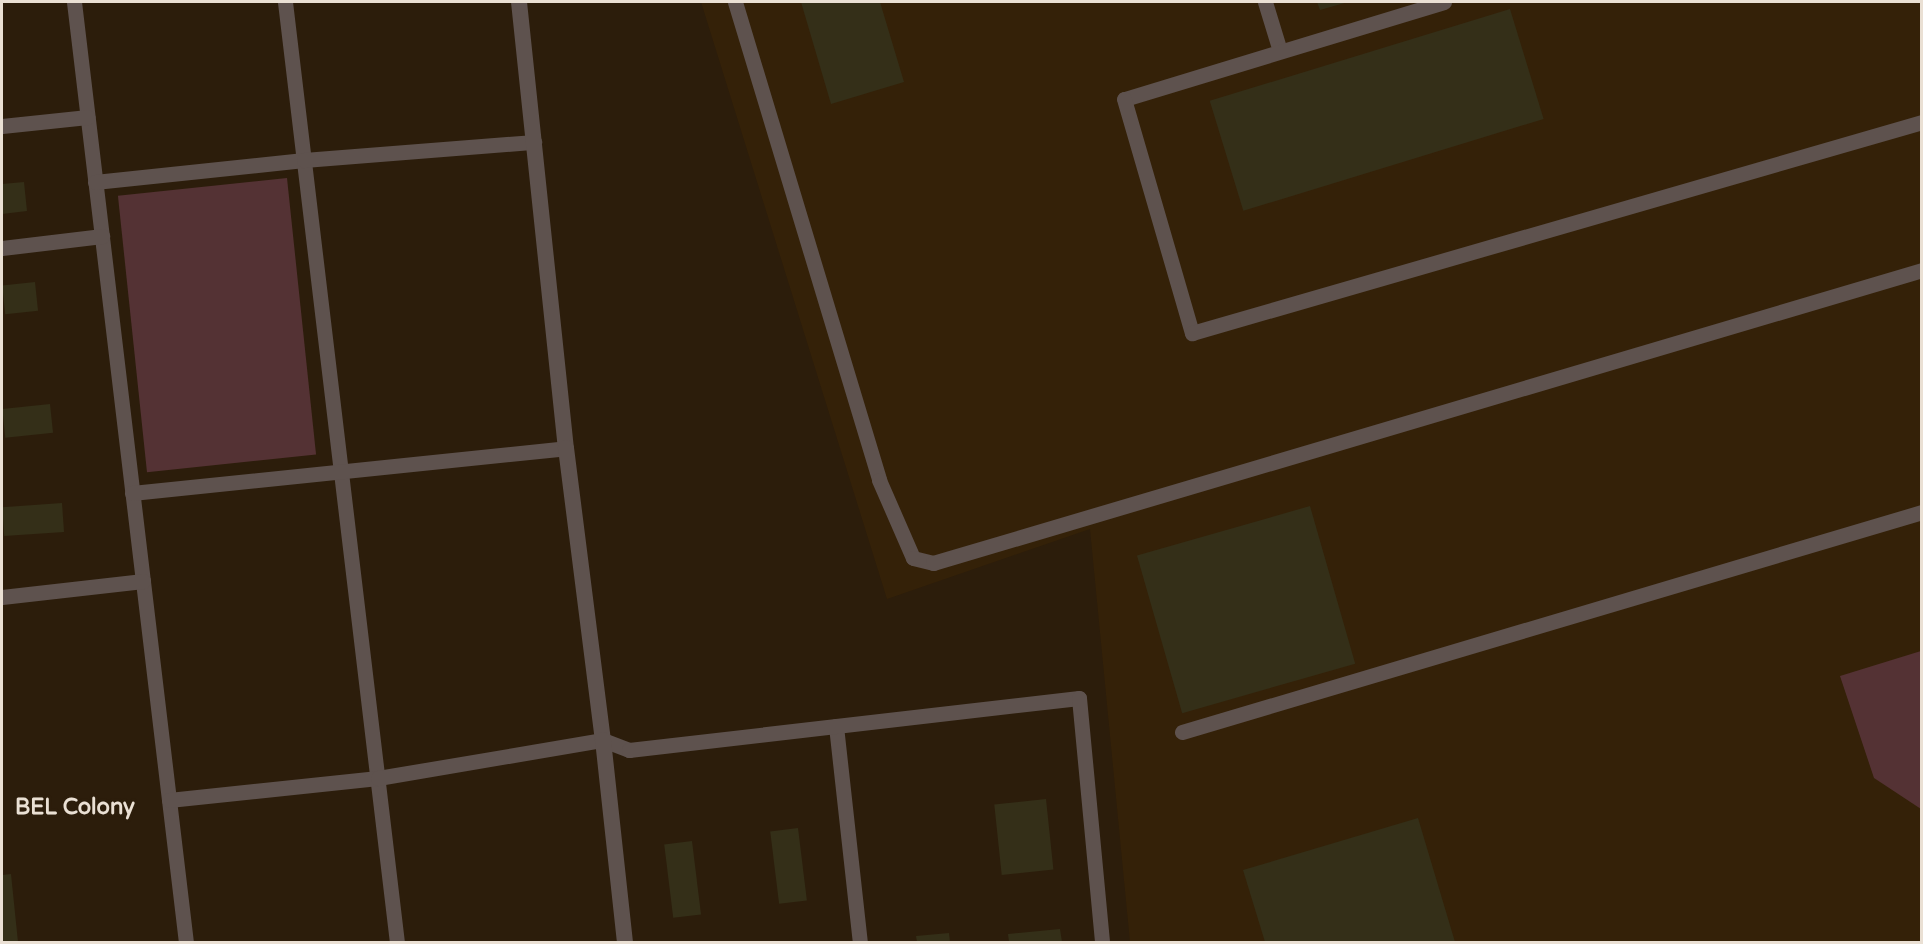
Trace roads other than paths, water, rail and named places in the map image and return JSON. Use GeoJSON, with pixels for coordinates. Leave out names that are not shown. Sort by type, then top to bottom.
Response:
{"type":"FeatureCollection","features":[{"type":"Feature","properties":{"kind":"street"},"geometry":{"type":"LineString","coordinates":[[519,2],[566,448],[603,740],[625,942]]}},
{"type":"Feature","properties":{"kind":"lane"},"geometry":{"type":"LineString","coordinates":[[74,2],[186,942]]}},
{"type":"Feature","properties":{"kind":"lane"},"geometry":{"type":"LineString","coordinates":[[285,2],[398,942]]}},
{"type":"Feature","properties":{"kind":"lane"},"geometry":{"type":"LineString","coordinates":[[735,2],[879,480],[913,558],[933,563],[1922,270]]}},
{"type":"Feature","properties":{"kind":"lane"},"geometry":{"type":"LineString","coordinates":[[1265,2],[1280,51]]}},
{"type":"Feature","properties":{"kind":"lane"},"geometry":{"type":"LineString","coordinates":[[1444,2],[1124,99],[1192,333],[1922,122]]}},
{"type":"Feature","properties":{"kind":"lane"},"geometry":{"type":"LineString","coordinates":[[2,126],[88,117]]}},
{"type":"Feature","properties":{"kind":"lane"},"geometry":{"type":"LineString","coordinates":[[95,182],[303,159],[534,142]]}},
{"type":"Feature","properties":{"kind":"lane"},"geometry":{"type":"LineString","coordinates":[[2,248],[102,236]]}},
{"type":"Feature","properties":{"kind":"lane"},"geometry":{"type":"LineString","coordinates":[[132,493],[566,448]]}},
{"type":"Feature","properties":{"kind":"lane"},"geometry":{"type":"LineString","coordinates":[[1182,732],[1922,512]]}},
{"type":"Feature","properties":{"kind":"lane"},"geometry":{"type":"LineString","coordinates":[[2,597],[143,580]]}},
{"type":"Feature","properties":{"kind":"lane"},"geometry":{"type":"LineString","coordinates":[[169,800],[378,778],[603,740],[629,750],[1079,698],[1102,942]]}},
{"type":"Feature","properties":{"kind":"lane"},"geometry":{"type":"LineString","coordinates":[[836,726],[860,942]]}},
{"type":"Feature","properties":{"kind":"district","name":"BEL Colony"},"geometry":{"type":"Point","coordinates":[75,808]}}]}
